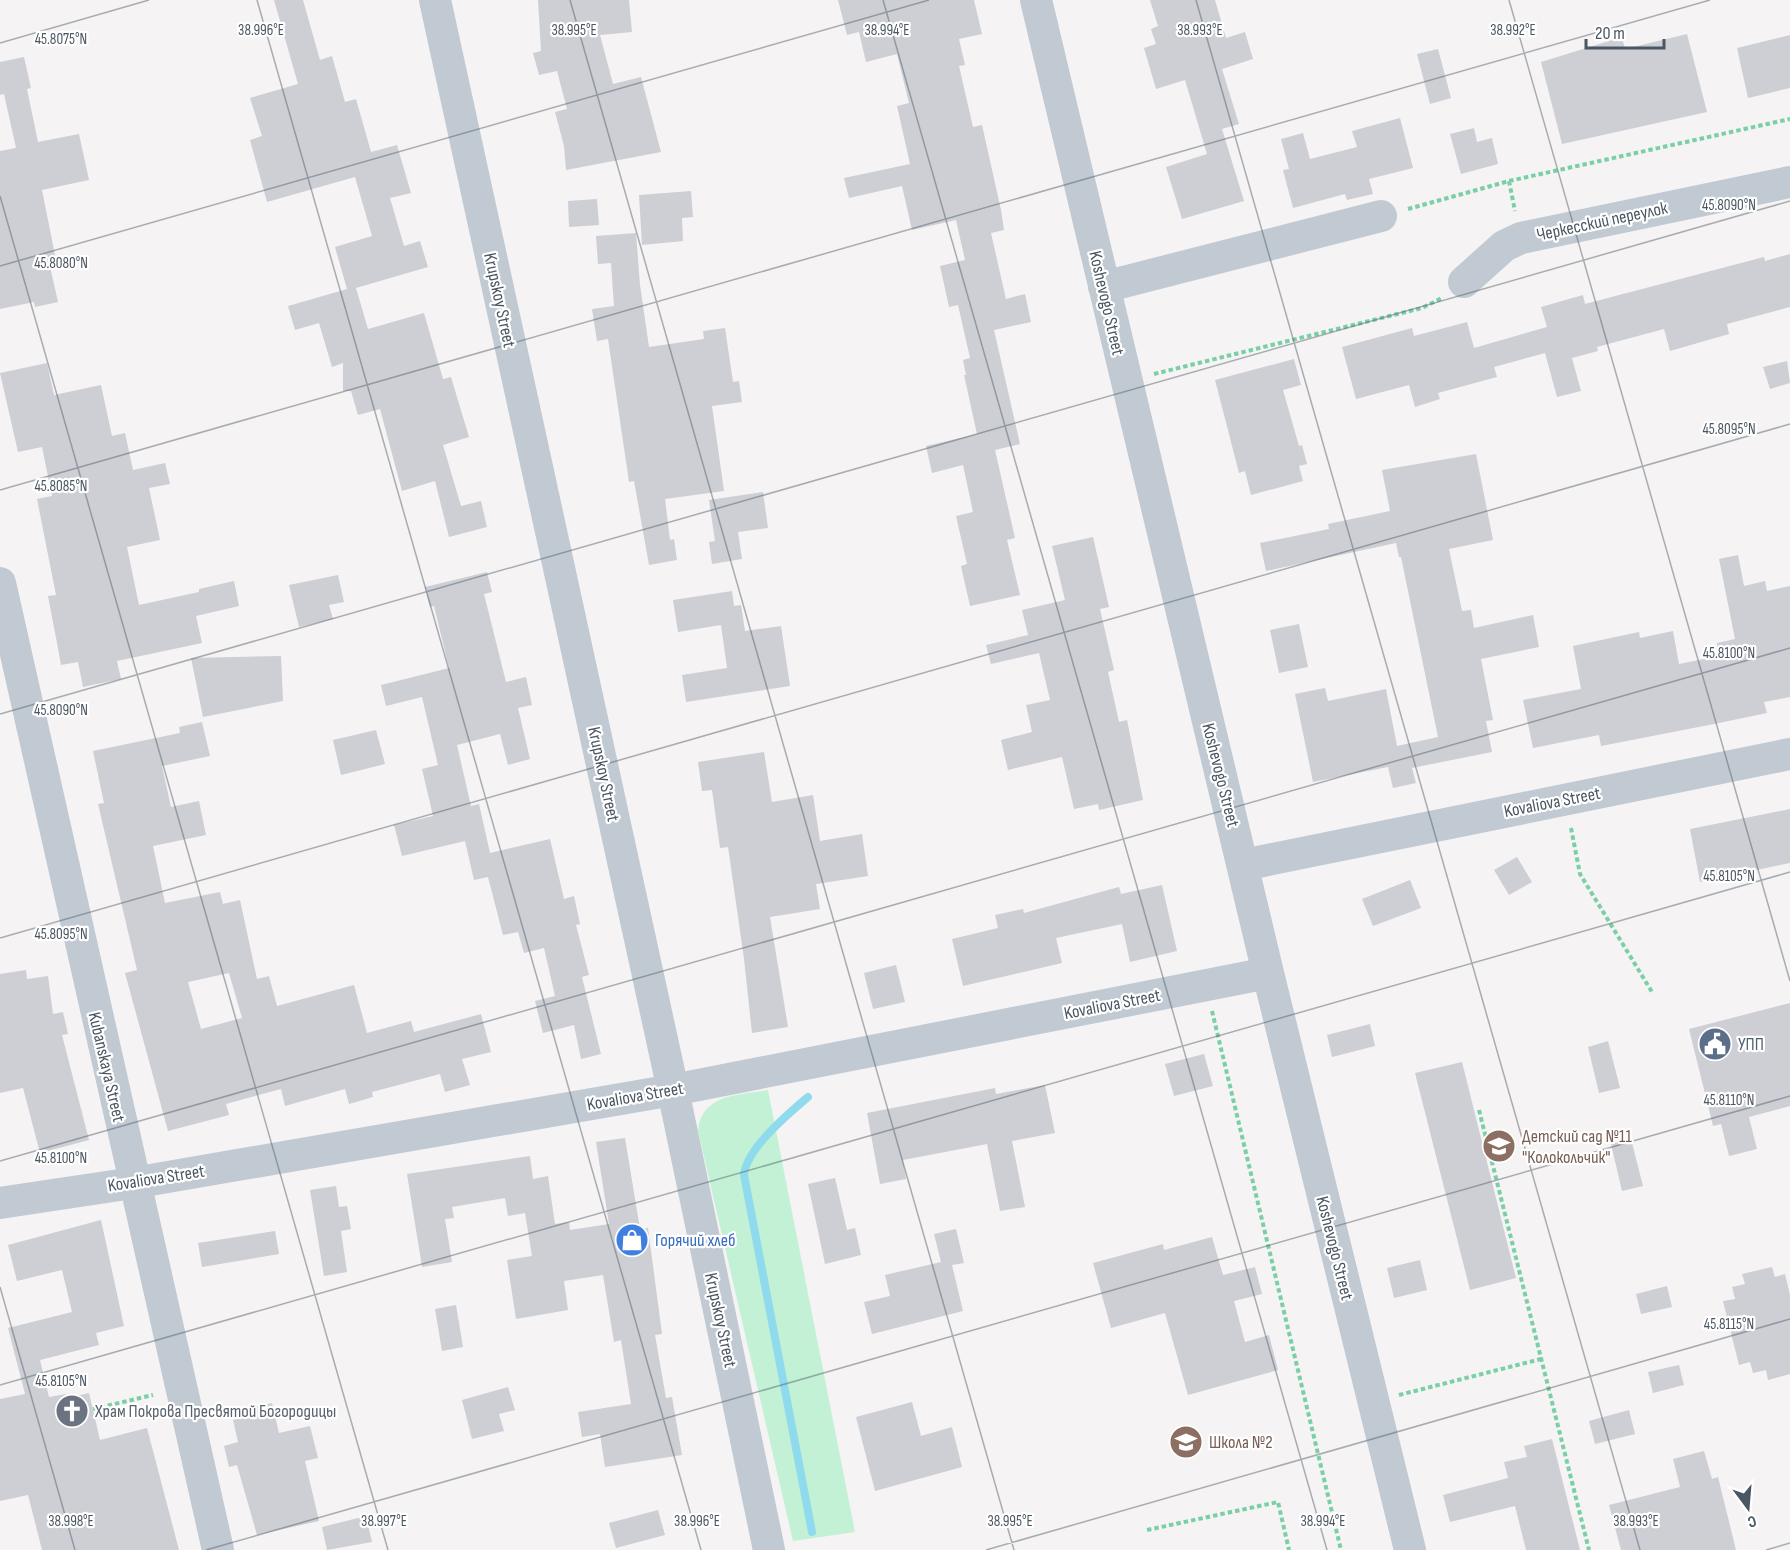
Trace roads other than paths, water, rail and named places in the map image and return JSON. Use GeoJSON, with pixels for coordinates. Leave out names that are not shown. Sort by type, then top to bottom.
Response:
{"type":"FeatureCollection","features":[{"type":"Feature","properties":{"kind":"street","name":"Krupskoy Street"},"geometry":{"type":"LineString","coordinates":[[435,0],[673,1090],[769,1550]]}},
{"type":"Feature","properties":{"kind":"street","name":"Koshevogo Street"},"geometry":{"type":"LineString","coordinates":[[1036,0],[1125,381],[1410,1550]]}},
{"type":"Feature","properties":{"kind":"street","name":"Черкесский переулок"},"geometry":{"type":"LineString","coordinates":[[1464,282],[1504,246],[1521,238],[1790,182]]}},
{"type":"Feature","properties":{"kind":"street"},"geometry":{"type":"LineString","coordinates":[[1104,287],[1381,216]]}},
{"type":"Feature","properties":{"kind":"street","name":"Kubanskaya Street"},"geometry":{"type":"LineString","coordinates":[[0,583],[133,1183],[218,1550]]}},
{"type":"Feature","properties":{"kind":"street","name":"Kovaliova Street"},"geometry":{"type":"LineString","coordinates":[[1243,865],[1790,754]]}},
{"type":"Feature","properties":{"kind":"street","name":"Kovaliova Street"},"geometry":{"type":"LineString","coordinates":[[0,1203],[133,1183],[673,1090],[1268,973]]}},
{"type":"Feature","properties":{"kind":"waterway"},"geometry":{"type":"LineString","coordinates":[[808,1097],[779,1122],[760,1143],[752,1154],[744,1175],[812,1532]]}},
{"type":"Feature","properties":{"kind":"place","name":"УПП"},"geometry":{"type":"Point","coordinates":[1715,1044]}},
{"type":"Feature","properties":{"kind":"place","name":"Детский сад №11 \"Колокольчик\""},"geometry":{"type":"Point","coordinates":[1499,1146]}},
{"type":"Feature","properties":{"kind":"place","name":"Горячий хлеб"},"geometry":{"type":"Point","coordinates":[632,1240]}},
{"type":"Feature","properties":{"kind":"place","name":"Храм Покрова Пресвятой Богородицы"},"geometry":{"type":"Point","coordinates":[72,1411]}},
{"type":"Feature","properties":{"kind":"place","name":"Школа №2"},"geometry":{"type":"Point","coordinates":[1186,1442]}}]}
